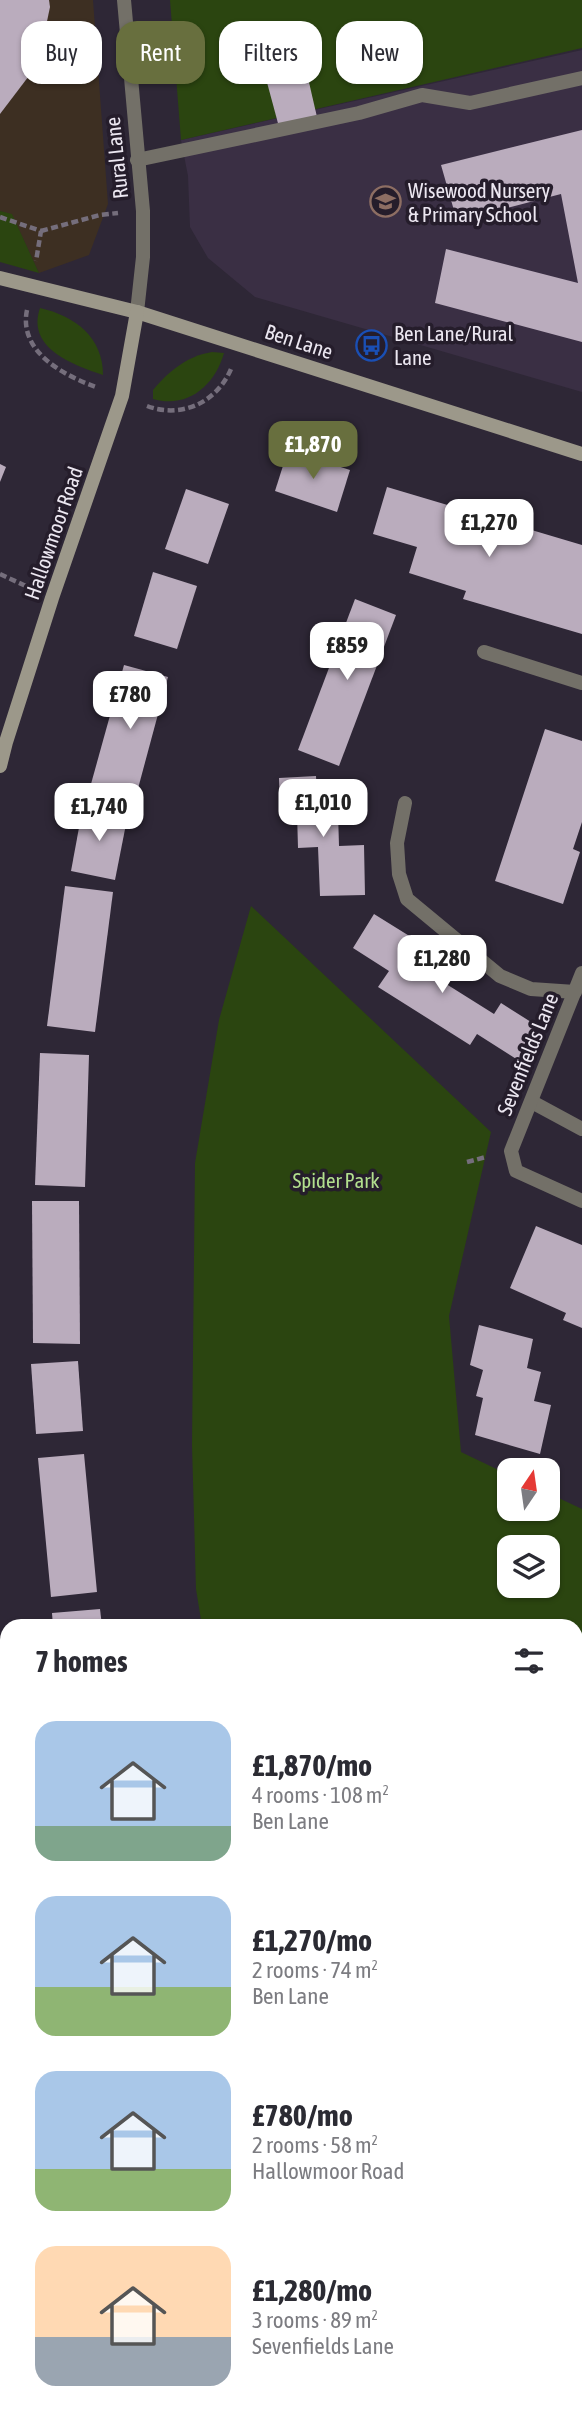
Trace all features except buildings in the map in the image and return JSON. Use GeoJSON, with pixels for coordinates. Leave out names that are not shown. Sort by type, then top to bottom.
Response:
{"type":"FeatureCollection","features":[{"type":"Feature","properties":{"kind":"street","name":"Rural Lane"},"geometry":{"type":"LineString","coordinates":[[124,0],[143,211],[143,257],[138,312]]}},
{"type":"Feature","properties":{"kind":"street"},"geometry":{"type":"LineString","coordinates":[[137,160],[359,113],[422,95],[470,103],[582,78]]}},
{"type":"Feature","properties":{"kind":"street","name":"Ben Lane"},"geometry":{"type":"LineString","coordinates":[[0,278],[138,312],[582,454]]}},
{"type":"Feature","properties":{"kind":"street","name":"Hallowmoor Road"},"geometry":{"type":"LineString","coordinates":[[0,766],[3,742],[122,396],[138,312]]}},
{"type":"Feature","properties":{"kind":"street"},"geometry":{"type":"LineString","coordinates":[[484,652],[582,683]]}},
{"type":"Feature","properties":{"kind":"street"},"geometry":{"type":"LineString","coordinates":[[405,803],[397,843],[399,874],[407,899],[500,976],[531,989],[575,992]]}},
{"type":"Feature","properties":{"kind":"street","name":"Sevenfields Lane"},"geometry":{"type":"LineString","coordinates":[[582,973],[511,1151],[516,1171],[582,1201]]}},
{"type":"Feature","properties":{"kind":"street"},"geometry":{"type":"LineString","coordinates":[[532,1101],[582,1129]]}},
{"type":"Feature","properties":{"kind":"path"},"geometry":{"type":"LineString","coordinates":[[0,217],[41,231],[100,215],[143,211]]}},
{"type":"Feature","properties":{"kind":"path"},"geometry":{"type":"LineString","coordinates":[[32,286],[41,231]]}},
{"type":"Feature","properties":{"kind":"shaded area"},"geometry":{"type":"Polygon","coordinates":[[[0,0],[93,0],[95,21],[21,21],[21,84],[99,84],[108,204],[89,255],[39,273],[12,215],[0,211],[0,0]]]}},
{"type":"Feature","properties":{"kind":"shaded area","name":"Wisewood Nursery & Primary School"},"geometry":{"type":"Polygon","coordinates":[[[582,50],[582,392],[255,297],[208,258],[190,227],[188,176],[181,140],[582,50]]]}},
{"type":"Feature","properties":{"kind":"green space"},"geometry":{"type":"Polygon","coordinates":[[[170,0],[582,0],[582,48],[181,140],[177,84],[205,84],[205,21],[172,21],[170,0]]]}},
{"type":"Feature","properties":{"kind":"green space"},"geometry":{"type":"Polygon","coordinates":[[[0,211],[12,214],[39,273],[0,262],[0,211]]]}},
{"type":"Feature","properties":{"kind":"green space"},"geometry":{"type":"Polygon","coordinates":[[[40,308],[65,316],[85,330],[98,350],[103,375],[66,360],[46,344],[37,322],[40,308]]]}},
{"type":"Feature","properties":{"kind":"green space"},"geometry":{"type":"Polygon","coordinates":[[[212,352],[224,353],[214,375],[198,392],[178,401],[153,399],[153,390],[172,371],[194,357],[212,352]]]}},
{"type":"Feature","properties":{"kind":"green space","name":"Spider Park"},"geometry":{"type":"Polygon","coordinates":[[[251,906],[491,1132],[449,1316],[461,1452],[497,1469],[497,1521],[560,1521],[560,1499],[582,1509],[582,1619],[201,1619],[196,1589],[192,1445],[195,1163],[219,1020],[251,906]]]}},
{"type":"Feature","properties":{"kind":"place","name":"Wisewood Nursery & Primary School"},"geometry":{"type":"Point","coordinates":[385,202]}},
{"type":"Feature","properties":{"kind":"place","name":"Ben Lane/Rural Lane"},"geometry":{"type":"Point","coordinates":[371,345]}}]}
